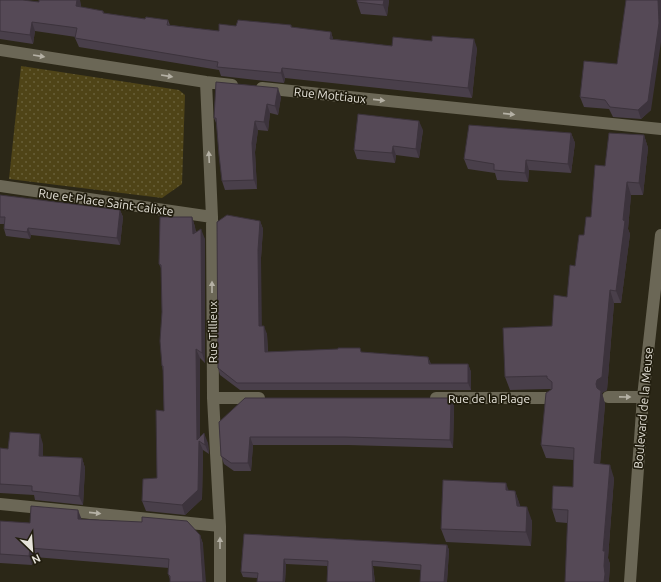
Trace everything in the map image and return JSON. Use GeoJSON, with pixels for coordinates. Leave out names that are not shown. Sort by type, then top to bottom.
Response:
{"type":"FeatureCollection","features":[{"type":"Feature","properties":{"kind":"street","name":"Rue Mottiaux"},"geometry":{"type":"LineString","coordinates":[[0,50],[206,82],[661,129]]}},
{"type":"Feature","properties":{"kind":"street","name":"Rue Tillieux"},"geometry":{"type":"LineString","coordinates":[[206,82],[212,217],[213,398],[220,526],[220,582]]}},
{"type":"Feature","properties":{"kind":"street","name":"Rue et Place Saint-Calixte"},"geometry":{"type":"LineString","coordinates":[[0,186],[212,217]]}},
{"type":"Feature","properties":{"kind":"street","name":"Boulevard de la Meuse"},"geometry":{"type":"LineString","coordinates":[[630,582],[643,397],[661,235]]}},
{"type":"Feature","properties":{"kind":"street"},"geometry":{"type":"LineString","coordinates":[[608,397],[643,397]]}},
{"type":"Feature","properties":{"kind":"street"},"geometry":{"type":"LineString","coordinates":[[213,398],[267,398]]}},
{"type":"Feature","properties":{"kind":"street","name":"Rue de la Plage"},"geometry":{"type":"LineString","coordinates":[[424,398],[550,398]]}},
{"type":"Feature","properties":{"kind":"street"},"geometry":{"type":"LineString","coordinates":[[0,504],[220,526]]}},
{"type":"Feature","properties":{"kind":"shaded area"},"geometry":{"type":"Polygon","coordinates":[[[21,66],[179,90],[185,95],[182,184],[162,198],[9,179],[21,66]]]}},
{"type":"Feature","properties":{"kind":"building"},"geometry":{"type":"Polygon","coordinates":[[[0,0],[39,2],[39,0],[77,0],[76,6],[103,11],[103,13],[145,19],[146,17],[168,20],[167,25],[219,31],[219,24],[236,26],[238,20],[291,25],[291,27],[331,32],[330,39],[392,46],[393,37],[432,41],[432,36],[474,39],[468,88],[282,68],[281,73],[217,67],[218,62],[75,38],[77,28],[32,22],[30,35],[0,31],[0,0]]]}},
{"type":"Feature","properties":{"kind":"building"},"geometry":{"type":"Polygon","coordinates":[[[357,0],[384,0],[383,5],[357,2],[357,0]]]}},
{"type":"Feature","properties":{"kind":"building"},"geometry":{"type":"Polygon","coordinates":[[[626,0],[658,0],[659,23],[648,101],[638,110],[610,107],[605,100],[580,97],[584,61],[617,64],[626,0]]]}},
{"type":"Feature","properties":{"kind":"building"},"geometry":{"type":"Polygon","coordinates":[[[216,82],[278,88],[275,106],[267,104],[264,122],[255,121],[252,143],[254,180],[222,181],[216,118],[214,118],[216,82]]]}},
{"type":"Feature","properties":{"kind":"building"},"geometry":{"type":"Polygon","coordinates":[[[358,114],[419,121],[416,149],[393,146],[392,153],[354,150],[358,114]]]}},
{"type":"Feature","properties":{"kind":"building"},"geometry":{"type":"Polygon","coordinates":[[[469,125],[571,133],[568,164],[526,160],[525,173],[494,170],[494,164],[464,159],[469,125]]]}},
{"type":"Feature","properties":{"kind":"building"},"geometry":{"type":"Polygon","coordinates":[[[609,133],[644,135],[639,183],[627,182],[623,220],[625,221],[616,291],[610,290],[602,377],[597,380],[596,384],[597,388],[601,391],[594,463],[610,465],[603,551],[605,551],[605,574],[604,582],[565,582],[568,510],[552,509],[553,486],[573,487],[574,448],[541,445],[546,393],[552,389],[552,382],[547,378],[547,376],[505,377],[503,328],[552,326],[554,295],[567,297],[570,265],[575,266],[579,235],[584,235],[586,217],[591,217],[595,165],[605,166],[609,133]]]}},
{"type":"Feature","properties":{"kind":"building"},"geometry":{"type":"Polygon","coordinates":[[[0,195],[120,210],[117,238],[28,228],[27,232],[4,229],[5,217],[0,217],[0,195]]]}},
{"type":"Feature","properties":{"kind":"building"},"geometry":{"type":"Polygon","coordinates":[[[227,215],[260,221],[258,250],[259,326],[264,326],[265,352],[360,348],[361,352],[428,357],[429,364],[468,364],[468,383],[237,383],[218,368],[217,222],[227,215]]]}},
{"type":"Feature","properties":{"kind":"building"},"geometry":{"type":"Polygon","coordinates":[[[160,217],[192,217],[193,234],[201,229],[202,353],[196,349],[197,440],[204,433],[205,445],[199,441],[198,490],[182,505],[142,501],[143,479],[157,478],[156,410],[164,411],[163,366],[160,341],[162,312],[161,265],[159,264],[160,217]]]}},
{"type":"Feature","properties":{"kind":"building"},"geometry":{"type":"Polygon","coordinates":[[[245,398],[451,398],[450,440],[345,437],[250,437],[248,463],[231,463],[221,456],[219,422],[245,398]]]}},
{"type":"Feature","properties":{"kind":"building"},"geometry":{"type":"Polygon","coordinates":[[[10,432],[40,434],[39,456],[82,458],[79,496],[32,491],[32,486],[0,484],[0,448],[8,449],[10,432]]]}},
{"type":"Feature","properties":{"kind":"building"},"geometry":{"type":"Polygon","coordinates":[[[443,480],[506,483],[506,490],[515,491],[517,506],[527,507],[526,532],[441,529],[443,480]]]}},
{"type":"Feature","properties":{"kind":"building"},"geometry":{"type":"Polygon","coordinates":[[[31,506],[78,510],[78,519],[142,522],[142,517],[187,521],[200,535],[203,582],[170,582],[170,576],[168,574],[169,559],[30,548],[29,556],[0,554],[0,521],[30,523],[31,506]]]}},
{"type":"Feature","properties":{"kind":"building"},"geometry":{"type":"Polygon","coordinates":[[[244,534],[447,545],[444,582],[420,582],[421,565],[372,561],[373,582],[327,582],[328,561],[284,559],[283,582],[257,582],[258,573],[241,572],[244,534]]]}}]}
